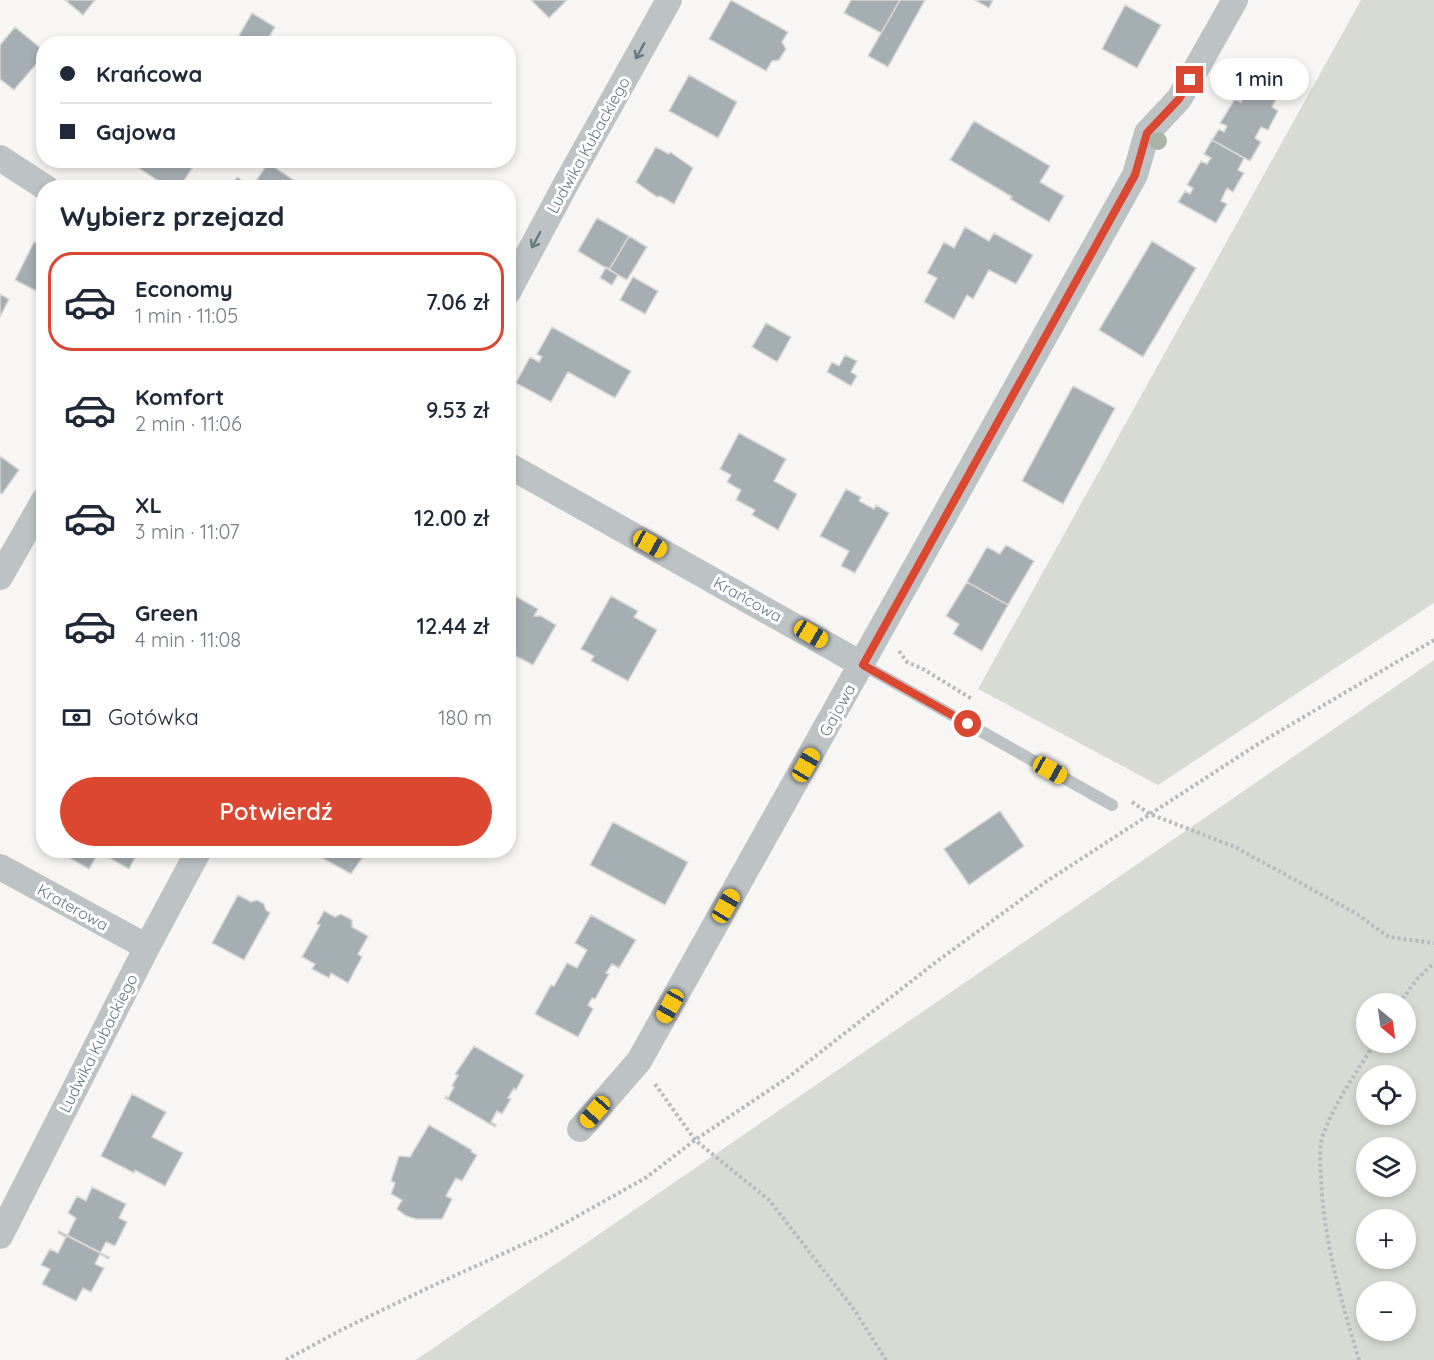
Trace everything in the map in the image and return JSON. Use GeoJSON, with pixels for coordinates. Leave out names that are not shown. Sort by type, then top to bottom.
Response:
{"type":"FeatureCollection","features":[{"type":"Feature","properties":{"kind":"street","name":"Ludwika Kubackiego"},"geometry":{"type":"LineString","coordinates":[[516,277],[669,0]]}},
{"type":"Feature","properties":{"kind":"street","name":"Gajowa"},"geometry":{"type":"LineString","coordinates":[[580,1128],[639,1061],[863,665],[1135,175],[1147,133],[1179,99],[1235,0]]}},
{"type":"Feature","properties":{"kind":"street"},"geometry":{"type":"LineString","coordinates":[[0,158],[36,181]]}},
{"type":"Feature","properties":{"kind":"street","name":"Krańcowa"},"geometry":{"type":"LineString","coordinates":[[516,470],[863,665]]}},
{"type":"Feature","properties":{"kind":"street"},"geometry":{"type":"LineString","coordinates":[[0,577],[36,514]]}},
{"type":"Feature","properties":{"kind":"street","name":"Ludwika Kubackiego"},"geometry":{"type":"LineString","coordinates":[[0,1236],[195,858]]}},
{"type":"Feature","properties":{"kind":"street","name":"Kraterowa"},"geometry":{"type":"LineString","coordinates":[[0,867],[147,947]]}},
{"type":"Feature","properties":{"kind":"lane","name":"Krańcowa"},"geometry":{"type":"LineString","coordinates":[[863,665],[1112,805]]}},
{"type":"Feature","properties":{"kind":"path"},"geometry":{"type":"LineString","coordinates":[[286,1360],[341,1330],[544,1235],[647,1177],[695,1140],[790,1076],[1044,883],[1258,744],[1434,640]]}},
{"type":"Feature","properties":{"kind":"path"},"geometry":{"type":"LineString","coordinates":[[1150,814],[1234,847],[1358,914],[1389,937],[1434,943]]}},
{"type":"Feature","properties":{"kind":"path"},"geometry":{"type":"LineString","coordinates":[[1407,993],[1417,979],[1434,963]]}},
{"type":"Feature","properties":{"kind":"path"},"geometry":{"type":"LineString","coordinates":[[1359,1360],[1332,1267],[1326,1233],[1320,1161],[1322,1138],[1330,1117],[1368,1053]]}},
{"type":"Feature","properties":{"kind":"path"},"geometry":{"type":"LineString","coordinates":[[639,1061],[695,1140],[769,1200],[853,1308],[886,1360]]}},
{"type":"Feature","properties":{"kind":"shaded area"},"geometry":{"type":"Polygon","coordinates":[[[1361,0],[1434,0],[1434,603],[1158,785],[978,689],[1361,0]]]}},
{"type":"Feature","properties":{"kind":"shaded area"},"geometry":{"type":"Polygon","coordinates":[[[1434,660],[1434,1360],[416,1360],[1434,660]]]}},
{"type":"Feature","properties":{"kind":"building"},"geometry":{"type":"Polygon","coordinates":[[[65,0],[95,0],[83,15],[65,0]]]}},
{"type":"Feature","properties":{"kind":"building"},"geometry":{"type":"Polygon","coordinates":[[[531,0],[567,0],[549,18],[531,0]]]}},
{"type":"Feature","properties":{"kind":"building"},"geometry":{"type":"Polygon","coordinates":[[[731,0],[788,32],[782,42],[786,49],[779,60],[772,61],[766,71],[709,39],[731,0]]]}},
{"type":"Feature","properties":{"kind":"building"},"geometry":{"type":"Polygon","coordinates":[[[851,0],[900,0],[881,33],[844,13],[851,0]]]}},
{"type":"Feature","properties":{"kind":"building"},"geometry":{"type":"Polygon","coordinates":[[[900,0],[925,0],[888,67],[868,56],[900,0]]]}},
{"type":"Feature","properties":{"kind":"building"},"geometry":{"type":"Polygon","coordinates":[[[975,0],[993,0],[989,8],[975,0]]]}},
{"type":"Feature","properties":{"kind":"building"},"geometry":{"type":"Polygon","coordinates":[[[1125,5],[1161,25],[1137,68],[1102,49],[1125,5]]]}},
{"type":"Feature","properties":{"kind":"building"},"geometry":{"type":"Polygon","coordinates":[[[252,13],[275,27],[270,36],[239,36],[252,13]]]}},
{"type":"Feature","properties":{"kind":"building"},"geometry":{"type":"Polygon","coordinates":[[[15,27],[36,44],[36,64],[14,90],[0,79],[0,45],[15,27]]]}},
{"type":"Feature","properties":{"kind":"building"},"geometry":{"type":"Polygon","coordinates":[[[689,75],[737,102],[718,138],[669,111],[689,75]]]}},
{"type":"Feature","properties":{"kind":"building"},"geometry":{"type":"Polygon","coordinates":[[[1245,78],[1278,96],[1272,107],[1278,111],[1268,130],[1261,127],[1255,138],[1261,142],[1250,161],[1212,140],[1219,129],[1224,132],[1227,126],[1220,123],[1235,99],[1241,102],[1244,96],[1238,92],[1245,78]]]}},
{"type":"Feature","properties":{"kind":"building"},"geometry":{"type":"Polygon","coordinates":[[[974,121],[1050,166],[1040,182],[1064,196],[1049,222],[950,160],[974,121]]]}},
{"type":"Feature","properties":{"kind":"building"},"geometry":{"type":"Polygon","coordinates":[[[1212,140],[1244,158],[1238,170],[1244,173],[1233,192],[1227,188],[1221,201],[1227,204],[1216,223],[1178,202],[1185,191],[1190,194],[1193,188],[1187,185],[1201,161],[1207,164],[1211,158],[1204,154],[1212,140]]]}},
{"type":"Feature","properties":{"kind":"building"},"geometry":{"type":"Polygon","coordinates":[[[656,147],[669,154],[670,152],[693,168],[674,204],[660,196],[657,197],[636,182],[656,147]]]}},
{"type":"Feature","properties":{"kind":"building"},"geometry":{"type":"Polygon","coordinates":[[[139,168],[192,168],[184,180],[157,180],[139,168]]]}},
{"type":"Feature","properties":{"kind":"building"},"geometry":{"type":"Polygon","coordinates":[[[265,168],[276,168],[294,180],[257,180],[265,168]]]}},
{"type":"Feature","properties":{"kind":"building"},"geometry":{"type":"Polygon","coordinates":[[[597,218],[629,236],[609,270],[578,251],[597,218]]]}},
{"type":"Feature","properties":{"kind":"building"},"geometry":{"type":"Polygon","coordinates":[[[965,227],[989,241],[994,233],[1033,255],[1016,284],[989,270],[973,299],[967,295],[954,319],[924,302],[937,278],[927,273],[944,242],[954,248],[965,227]]]}},
{"type":"Feature","properties":{"kind":"building"},"geometry":{"type":"Polygon","coordinates":[[[629,236],[647,247],[627,280],[609,270],[629,236]]]}},
{"type":"Feature","properties":{"kind":"building"},"geometry":{"type":"Polygon","coordinates":[[[1152,241],[1196,268],[1143,357],[1099,330],[1152,241]]]}},
{"type":"Feature","properties":{"kind":"building"},"geometry":{"type":"Polygon","coordinates":[[[34,242],[36,243],[36,291],[15,280],[34,242]]]}},
{"type":"Feature","properties":{"kind":"building"},"geometry":{"type":"Polygon","coordinates":[[[606,267],[618,275],[612,285],[600,278],[606,267]]]}},
{"type":"Feature","properties":{"kind":"building"},"geometry":{"type":"Polygon","coordinates":[[[633,277],[658,291],[645,314],[620,300],[633,277]]]}},
{"type":"Feature","properties":{"kind":"building"},"geometry":{"type":"Polygon","coordinates":[[[0,294],[9,299],[0,317],[0,294]]]}},
{"type":"Feature","properties":{"kind":"building"},"geometry":{"type":"Polygon","coordinates":[[[766,323],[791,337],[777,362],[752,347],[766,323]]]}},
{"type":"Feature","properties":{"kind":"building"},"geometry":{"type":"Polygon","coordinates":[[[552,327],[631,371],[615,398],[568,372],[551,402],[516,383],[530,357],[539,362],[542,357],[537,354],[552,327]]]}},
{"type":"Feature","properties":{"kind":"building"},"geometry":{"type":"Polygon","coordinates":[[[845,355],[857,361],[851,372],[857,376],[851,386],[827,372],[832,362],[839,366],[845,355]]]}},
{"type":"Feature","properties":{"kind":"building"},"geometry":{"type":"Polygon","coordinates":[[[1073,386],[1115,408],[1063,504],[1022,481],[1073,386]]]}},
{"type":"Feature","properties":{"kind":"building"},"geometry":{"type":"Polygon","coordinates":[[[739,433],[786,459],[774,481],[797,494],[778,530],[752,515],[755,510],[736,500],[741,490],[727,482],[731,475],[720,469],[739,433]]]}},
{"type":"Feature","properties":{"kind":"building"},"geometry":{"type":"Polygon","coordinates":[[[0,456],[19,470],[2,494],[0,493],[0,456]]]}},
{"type":"Feature","properties":{"kind":"building"},"geometry":{"type":"Polygon","coordinates":[[[846,489],[861,497],[859,501],[874,509],[876,505],[889,513],[855,573],[841,566],[849,551],[820,536],[846,489]]]}},
{"type":"Feature","properties":{"kind":"building"},"geometry":{"type":"Polygon","coordinates":[[[1006,545],[1034,561],[1008,605],[967,582],[987,547],[1000,554],[1006,545]]]}},
{"type":"Feature","properties":{"kind":"building"},"geometry":{"type":"Polygon","coordinates":[[[967,582],[1008,605],[982,651],[953,634],[959,624],[946,616],[967,582]]]}},
{"type":"Feature","properties":{"kind":"building"},"geometry":{"type":"Polygon","coordinates":[[[516,596],[538,609],[534,616],[541,616],[556,625],[533,665],[516,656],[516,596]]]}},
{"type":"Feature","properties":{"kind":"building"},"geometry":{"type":"Polygon","coordinates":[[[611,596],[638,611],[634,617],[657,630],[628,681],[591,661],[594,656],[581,649],[611,596]]]}},
{"type":"Feature","properties":{"kind":"building"},"geometry":{"type":"Polygon","coordinates":[[[1000,811],[1024,846],[969,885],[944,849],[1000,811]]]}},
{"type":"Feature","properties":{"kind":"building"},"geometry":{"type":"Polygon","coordinates":[[[613,822],[688,862],[665,905],[590,865],[613,822]]]}},
{"type":"Feature","properties":{"kind":"building"},"geometry":{"type":"Polygon","coordinates":[[[69,858],[95,858],[89,869],[69,858]]]}},
{"type":"Feature","properties":{"kind":"building"},"geometry":{"type":"Polygon","coordinates":[[[110,858],[135,858],[129,869],[110,858]]]}},
{"type":"Feature","properties":{"kind":"building"},"geometry":{"type":"Polygon","coordinates":[[[322,858],[362,858],[351,874],[322,858]]]}},
{"type":"Feature","properties":{"kind":"building"},"geometry":{"type":"Polygon","coordinates":[[[238,895],[251,902],[257,900],[264,904],[270,913],[244,960],[212,943],[238,895]]]}},
{"type":"Feature","properties":{"kind":"building"},"geometry":{"type":"Polygon","coordinates":[[[324,911],[335,917],[341,914],[352,920],[352,927],[368,936],[358,954],[362,957],[348,983],[331,973],[329,978],[312,969],[315,964],[302,957],[320,925],[317,924],[324,911]]]}},
{"type":"Feature","properties":{"kind":"building"},"geometry":{"type":"Polygon","coordinates":[[[591,915],[636,940],[619,968],[612,964],[606,973],[609,974],[595,999],[592,998],[588,1005],[593,1009],[578,1037],[535,1014],[551,985],[554,986],[567,963],[577,968],[587,950],[575,943],[591,915]]]}},
{"type":"Feature","properties":{"kind":"building"},"geometry":{"type":"Polygon","coordinates":[[[474,1046],[524,1075],[516,1090],[514,1088],[508,1098],[511,1099],[502,1114],[497,1111],[491,1122],[496,1125],[495,1127],[445,1098],[446,1096],[448,1098],[454,1087],[452,1086],[458,1075],[455,1074],[474,1046]]]}},
{"type":"Feature","properties":{"kind":"building"},"geometry":{"type":"Polygon","coordinates":[[[132,1094],[166,1112],[152,1137],[183,1153],[165,1186],[101,1156],[132,1094]]]}},
{"type":"Feature","properties":{"kind":"building"},"geometry":{"type":"Polygon","coordinates":[[[429,1125],[477,1155],[462,1181],[456,1178],[446,1196],[452,1199],[442,1219],[416,1219],[406,1216],[397,1209],[402,1200],[391,1194],[395,1183],[391,1181],[399,1156],[410,1157],[429,1125]]]}},
{"type":"Feature","properties":{"kind":"building"},"geometry":{"type":"Polygon","coordinates":[[[92,1187],[126,1204],[119,1218],[127,1222],[115,1246],[106,1242],[100,1253],[67,1236],[76,1218],[68,1213],[77,1196],[86,1201],[92,1187]]]}},
{"type":"Feature","properties":{"kind":"building"},"geometry":{"type":"Polygon","coordinates":[[[59,1231],[109,1257],[108,1259],[100,1254],[95,1264],[104,1268],[91,1292],[83,1288],[76,1301],[42,1284],[50,1269],[41,1265],[50,1249],[58,1253],[66,1237],[58,1233],[59,1231]]]}},
{"type":"Feature","properties":{"kind":"route"},"geometry":{"type":"LineString","coordinates":[[968,724],[863,665],[1135,175],[1147,133],[1179,99],[1190,80]]}}]}
